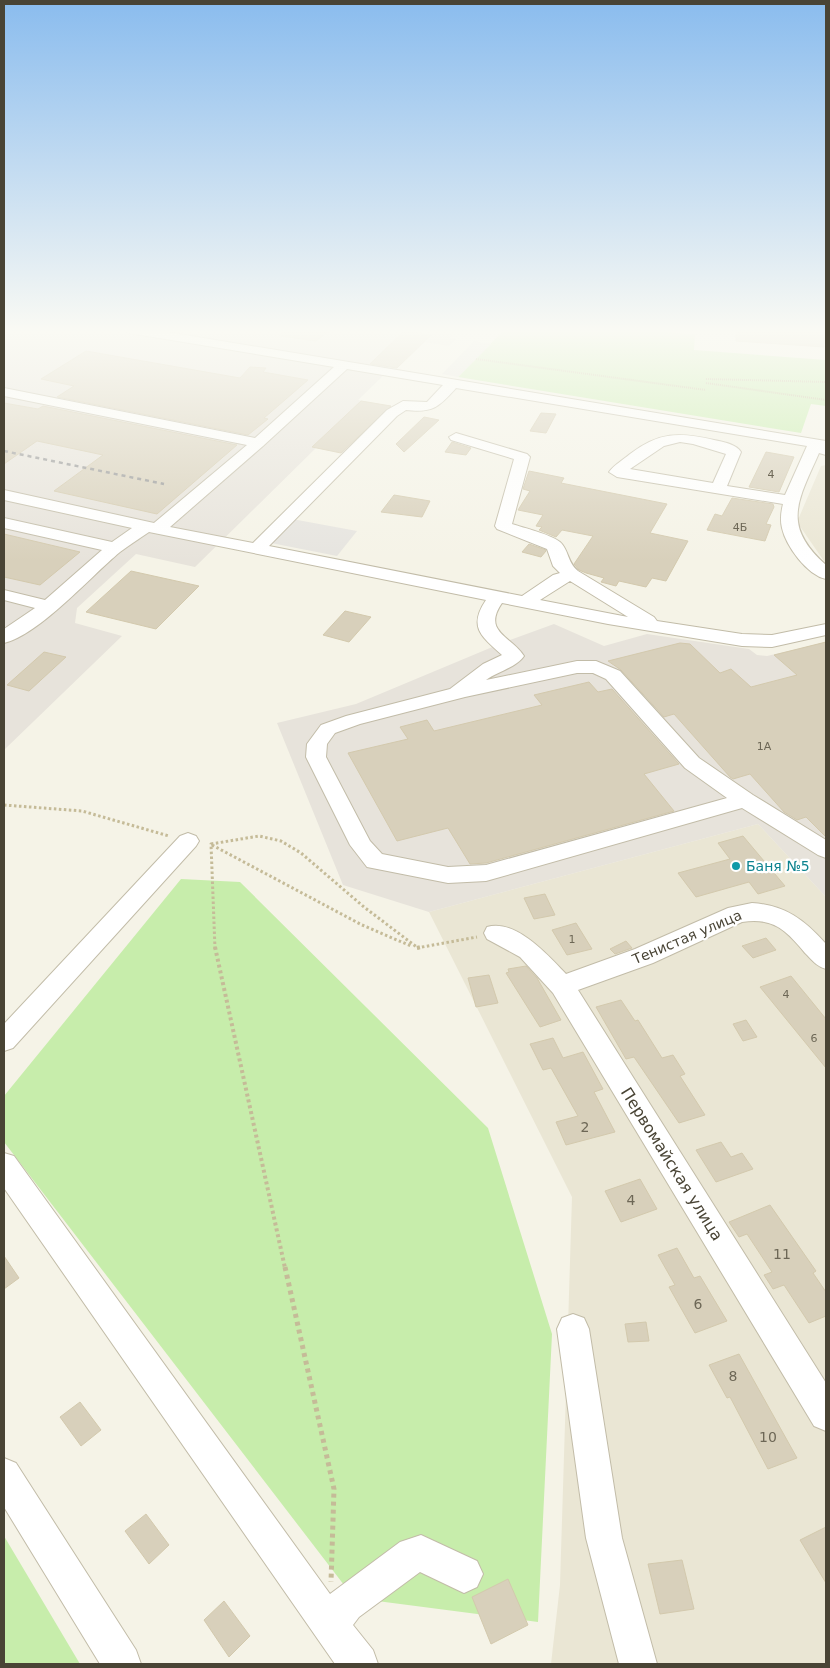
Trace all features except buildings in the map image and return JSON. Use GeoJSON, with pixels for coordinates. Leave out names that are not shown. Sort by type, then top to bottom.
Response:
{"type":"FeatureCollection","features":[{"type":"Feature","properties":{"kind":"street"},"geometry":{"type":"LineString","coordinates":[[79,407],[258,442]]}},
{"type":"Feature","properties":{"kind":"street"},"geometry":{"type":"LineString","coordinates":[[4,636],[31,621],[115,548],[151,528],[258,442],[297,407]]}},
{"type":"Feature","properties":{"kind":"street"},"geometry":{"type":"LineString","coordinates":[[257,549],[392,413],[402,407]]}},
{"type":"Feature","properties":{"kind":"street"},"geometry":{"type":"LineString","coordinates":[[411,407],[428,407]]}},
{"type":"Feature","properties":{"kind":"street"},"geometry":{"type":"LineString","coordinates":[[591,407],[823,447],[791,502],[787,524],[791,535],[803,552],[826,574]]}},
{"type":"Feature","properties":{"kind":"street"},"geometry":{"type":"LineString","coordinates":[[456,437],[522,457],[503,526],[553,545],[557,550],[562,566],[572,575],[655,625]]}},
{"type":"Feature","properties":{"kind":"street"},"geometry":{"type":"LineString","coordinates":[[718,489],[734,452],[689,437],[675,437],[656,442],[617,472],[791,502]]}},
{"type":"Feature","properties":{"kind":"street"},"geometry":{"type":"LineString","coordinates":[[4,495],[151,528],[496,598],[742,640],[772,641],[826,630]]}},
{"type":"Feature","properties":{"kind":"street"},"geometry":{"type":"LineString","coordinates":[[4,523],[115,548]]}},
{"type":"Feature","properties":{"kind":"street"},"geometry":{"type":"LineString","coordinates":[[524,603],[559,579],[572,575]]}},
{"type":"Feature","properties":{"kind":"street"},"geometry":{"type":"LineString","coordinates":[[4,595],[48,606]]}},
{"type":"Feature","properties":{"kind":"street"},"geometry":{"type":"LineString","coordinates":[[458,693],[490,668],[516,656],[485,624],[485,617],[496,598]]}},
{"type":"Feature","properties":{"kind":"street"},"geometry":{"type":"LineString","coordinates":[[745,800],[486,873],[448,875],[375,861],[361,845],[316,757],[317,744],[328,729],[353,720],[458,693],[577,667],[596,667],[613,675],[692,763],[745,800],[826,850]]}},
{"type":"Feature","properties":{"kind":"street"},"geometry":{"type":"LineString","coordinates":[[4,1041],[199,842]]}},
{"type":"Feature","properties":{"kind":"street","name":"Тенистая улица"},"geometry":{"type":"LineString","coordinates":[[562,986],[644,956],[737,914],[752,910],[765,910],[797,927],[826,960]]}},
{"type":"Feature","properties":{"kind":"street","name":"Первомайская улица"},"geometry":{"type":"LineString","coordinates":[[496,933],[529,951],[562,986],[826,1414]]}},
{"type":"Feature","properties":{"kind":"street"},"geometry":{"type":"LineString","coordinates":[[4,1165],[329,1626],[359,1664]]}},
{"type":"Feature","properties":{"kind":"street"},"geometry":{"type":"LineString","coordinates":[[573,1329],[604,1538],[638,1664]]}},
{"type":"Feature","properties":{"kind":"street"},"geometry":{"type":"LineString","coordinates":[[4,1475],[122,1664]]}},
{"type":"Feature","properties":{"kind":"street"},"geometry":{"type":"LineString","coordinates":[[329,1626],[346,1604],[413,1555],[421,1553],[464,1574]]}},
{"type":"Feature","properties":{"kind":"path"},"geometry":{"type":"LineString","coordinates":[[4,805],[82,811],[199,842],[362,925],[418,948],[496,933]]}},
{"type":"Feature","properties":{"kind":"path"},"geometry":{"type":"LineString","coordinates":[[199,842],[259,836],[281,842],[301,853],[364,907],[418,948]]}},
{"type":"Feature","properties":{"kind":"path"},"geometry":{"type":"LineString","coordinates":[[199,842],[214,945],[334,1488],[330,1586]]}},
{"type":"Feature","properties":{"kind":"shaded area"},"geometry":{"type":"Polygon","coordinates":[[[4,407],[390,407],[344,453],[316,448],[195,567],[136,554],[77,608],[75,623],[122,636],[4,750],[4,407]]]}},
{"type":"Feature","properties":{"kind":"shaded area"},"geometry":{"type":"Polygon","coordinates":[[[826,465],[826,564],[797,522],[821,466],[826,465]]]}},
{"type":"Feature","properties":{"kind":"shaded area"},"geometry":{"type":"Polygon","coordinates":[[[292,519],[357,531],[337,556],[271,543],[292,519]]]}},
{"type":"Feature","properties":{"kind":"shaded area"},"geometry":{"type":"Polygon","coordinates":[[[554,624],[604,646],[647,634],[749,649],[757,655],[767,656],[826,642],[826,897],[758,824],[429,912],[343,885],[277,723],[356,704],[502,643],[554,624]]]}},
{"type":"Feature","properties":{"kind":"shaded area"},"geometry":{"type":"Polygon","coordinates":[[[758,824],[826,897],[826,1664],[551,1664],[560,1585],[572,1197],[429,912],[758,824]]]}},
{"type":"Feature","properties":{"kind":"green space"},"geometry":{"type":"Polygon","coordinates":[[[641,407],[810,407],[801,433],[641,407]]]}},
{"type":"Feature","properties":{"kind":"green space"},"geometry":{"type":"Polygon","coordinates":[[[181,879],[240,882],[488,1128],[552,1334],[538,1622],[354,1598],[4,1142],[4,1096],[181,879]]]}},
{"type":"Feature","properties":{"kind":"green space"},"geometry":{"type":"Polygon","coordinates":[[[4,1536],[80,1664],[4,1664],[4,1536]]]}},
{"type":"Feature","properties":{"kind":"railway"},"geometry":{"type":"LineString","coordinates":[[4,451],[164,484]]}},
{"type":"Feature","properties":{"kind":"place","name":"Баня №5"},"geometry":{"type":"Point","coordinates":[736,866]}}]}
